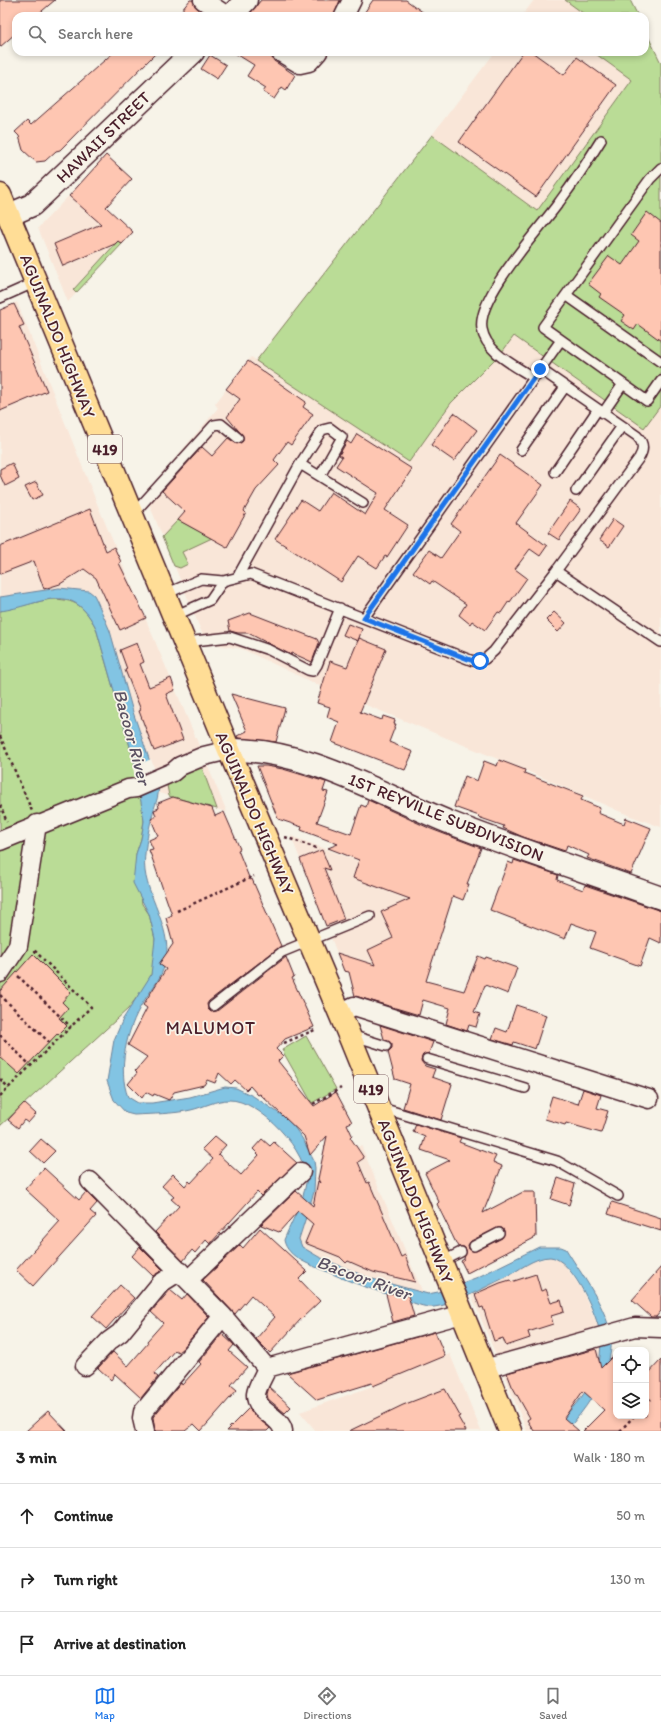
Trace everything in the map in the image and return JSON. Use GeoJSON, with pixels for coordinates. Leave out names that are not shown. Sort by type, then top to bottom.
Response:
{"type":"FeatureCollection","features":[{"type":"Feature","properties":{"kind":"highway","name":"AGUINALDO HIGHWAY"},"geometry":{"type":"LineString","coordinates":[[0,195],[4,217],[36,282],[229,750],[349,1034],[510,1431]]}},
{"type":"Feature","properties":{"kind":"street"},"geometry":{"type":"LineString","coordinates":[[203,0],[221,12]]}},
{"type":"Feature","properties":{"kind":"street"},"geometry":{"type":"LineString","coordinates":[[234,12],[246,0]]}},
{"type":"Feature","properties":{"kind":"street"},"geometry":{"type":"LineString","coordinates":[[346,12],[352,0]]}},
{"type":"Feature","properties":{"kind":"street","name":"HAWAII STREET"},"geometry":{"type":"LineString","coordinates":[[4,217],[32,205],[189,56]]}},
{"type":"Feature","properties":{"kind":"street"},"geometry":{"type":"LineString","coordinates":[[287,56],[300,64],[309,62],[314,56]]}},
{"type":"Feature","properties":{"kind":"street","name":"1ST REYVILLE SUBDIVISION"},"geometry":{"type":"LineString","coordinates":[[229,750],[246,749],[308,763],[487,837],[661,898]]}},
{"type":"Feature","properties":{"kind":"street"},"geometry":{"type":"LineString","coordinates":[[0,841],[37,824],[159,774],[173,772],[180,766],[204,756],[229,750]]}},
{"type":"Feature","properties":{"kind":"street"},"geometry":{"type":"LineString","coordinates":[[3,968],[14,954],[20,936],[37,824]]}},
{"type":"Feature","properties":{"kind":"street"},"geometry":{"type":"LineString","coordinates":[[340,1013],[354,1006],[649,1099]]}},
{"type":"Feature","properties":{"kind":"street"},"geometry":{"type":"LineString","coordinates":[[85,1366],[109,1341],[120,1333],[162,1283],[184,1275],[301,1172]]}},
{"type":"Feature","properties":{"kind":"street"},"geometry":{"type":"LineString","coordinates":[[90,1181],[184,1275],[268,1368]]}},
{"type":"Feature","properties":{"kind":"street"},"geometry":{"type":"LineString","coordinates":[[283,1431],[278,1422],[257,1401],[256,1394],[268,1368],[462,1314]]}},
{"type":"Feature","properties":{"kind":"street"},"geometry":{"type":"LineString","coordinates":[[145,1431],[142,1418],[143,1412],[222,1316]]}},
{"type":"Feature","properties":{"kind":"street"},"geometry":{"type":"LineString","coordinates":[[484,1369],[634,1327],[661,1328]]}},
{"type":"Feature","properties":{"kind":"lane"},"geometry":{"type":"LineString","coordinates":[[534,378],[494,351],[486,341],[482,330],[483,313],[499,281],[560,201],[601,140]]}},
{"type":"Feature","properties":{"kind":"lane"},"geometry":{"type":"LineString","coordinates":[[661,168],[650,178],[543,327],[646,401],[661,381]]}},
{"type":"Feature","properties":{"kind":"lane"},"geometry":{"type":"LineString","coordinates":[[0,298],[36,282]]}},
{"type":"Feature","properties":{"kind":"lane"},"geometry":{"type":"LineString","coordinates":[[566,295],[661,362]]}},
{"type":"Feature","properties":{"kind":"lane"},"geometry":{"type":"LineString","coordinates":[[364,618],[561,340]]}},
{"type":"Feature","properties":{"kind":"lane"},"geometry":{"type":"LineString","coordinates":[[165,594],[201,579],[223,581],[238,576],[251,574],[473,661],[480,661],[490,656],[556,571],[641,455],[643,446],[640,439],[540,369]]}},
{"type":"Feature","properties":{"kind":"lane"},"geometry":{"type":"LineString","coordinates":[[555,472],[600,411],[623,384]]}},
{"type":"Feature","properties":{"kind":"lane"},"geometry":{"type":"LineString","coordinates":[[521,450],[565,387]]}},
{"type":"Feature","properties":{"kind":"lane"},"geometry":{"type":"LineString","coordinates":[[133,515],[214,425],[220,424],[238,438]]}},
{"type":"Feature","properties":{"kind":"lane"},"geometry":{"type":"LineString","coordinates":[[576,491],[622,426]]}},
{"type":"Feature","properties":{"kind":"lane"},"geometry":{"type":"LineString","coordinates":[[238,576],[300,464],[322,430],[330,428],[342,437],[320,476]]}},
{"type":"Feature","properties":{"kind":"lane"},"geometry":{"type":"LineString","coordinates":[[300,464],[363,503]]}},
{"type":"Feature","properties":{"kind":"lane"},"geometry":{"type":"LineString","coordinates":[[556,571],[661,642]]}},
{"type":"Feature","properties":{"kind":"lane"},"geometry":{"type":"LineString","coordinates":[[174,616],[210,600],[223,581]]}},
{"type":"Feature","properties":{"kind":"lane"},"geometry":{"type":"LineString","coordinates":[[185,642],[230,637],[269,650],[312,671],[317,665],[340,608]]}},
{"type":"Feature","properties":{"kind":"lane"},"geometry":{"type":"LineString","coordinates":[[213,1006],[282,952],[370,916]]}},
{"type":"Feature","properties":{"kind":"lane"},"geometry":{"type":"LineString","coordinates":[[349,1034],[386,1046]]}},
{"type":"Feature","properties":{"kind":"lane"},"geometry":{"type":"LineString","coordinates":[[427,1059],[525,1088]]}},
{"type":"Feature","properties":{"kind":"lane"},"geometry":{"type":"LineString","coordinates":[[378,1107],[557,1161],[618,1196]]}},
{"type":"Feature","properties":{"kind":"lane"},"geometry":{"type":"LineString","coordinates":[[474,1246],[499,1233]]}},
{"type":"Feature","properties":{"kind":"lane"},"geometry":{"type":"LineString","coordinates":[[441,1262],[461,1252]]}},
{"type":"Feature","properties":{"kind":"path"},"geometry":{"type":"LineString","coordinates":[[0,736],[37,824]]}},
{"type":"Feature","properties":{"kind":"path"},"geometry":{"type":"LineString","coordinates":[[283,837],[319,849]]}},
{"type":"Feature","properties":{"kind":"path"},"geometry":{"type":"LineString","coordinates":[[177,910],[254,876]]}},
{"type":"Feature","properties":{"kind":"path"},"geometry":{"type":"LineString","coordinates":[[0,1096],[91,1007],[20,936]]}},
{"type":"Feature","properties":{"kind":"path"},"geometry":{"type":"LineString","coordinates":[[3,968],[71,1027]]}},
{"type":"Feature","properties":{"kind":"path"},"geometry":{"type":"LineString","coordinates":[[0,996],[52,1045]]}},
{"type":"Feature","properties":{"kind":"path"},"geometry":{"type":"LineString","coordinates":[[284,1043],[316,1029]]}},
{"type":"Feature","properties":{"kind":"path"},"geometry":{"type":"LineString","coordinates":[[0,1035],[31,1066]]}},
{"type":"Feature","properties":{"kind":"path"},"geometry":{"type":"LineString","coordinates":[[0,1079],[9,1088]]}},
{"type":"Feature","properties":{"kind":"path"},"geometry":{"type":"LineString","coordinates":[[313,1104],[341,1088]]}},
{"type":"Feature","properties":{"kind":"path"},"geometry":{"type":"LineString","coordinates":[[620,1431],[631,1419]]}},
{"type":"Feature","properties":{"kind":"shaded area"},"geometry":{"type":"Polygon","coordinates":[[[534,0],[630,0],[636,12],[525,12],[534,0]]]}},
{"type":"Feature","properties":{"kind":"shaded area"},"geometry":{"type":"Polygon","coordinates":[[[649,38],[661,63],[661,827],[628,815],[525,770],[322,687],[242,649],[206,643],[145,494],[218,408],[215,404],[251,357],[256,360],[492,56],[649,56],[649,38]]]}},
{"type":"Feature","properties":{"kind":"shaded area"},"geometry":{"type":"Polygon","coordinates":[[[80,184],[133,232],[68,302],[38,228],[80,184]]]}},
{"type":"Feature","properties":{"kind":"shaded area"},"geometry":{"type":"Polygon","coordinates":[[[17,302],[98,506],[227,812],[159,793],[158,785],[123,681],[110,631],[97,601],[89,591],[59,588],[0,597],[0,310],[17,302]]]}},
{"type":"Feature","properties":{"kind":"shaded area"},"geometry":{"type":"Polygon","coordinates":[[[291,836],[453,896],[426,981],[337,953],[291,836]]]}},
{"type":"Feature","properties":{"kind":"shaded area"},"geometry":{"type":"Polygon","coordinates":[[[361,1145],[423,1293],[369,1278],[319,1257],[302,1247],[300,1243],[299,1239],[314,1192],[316,1177],[361,1145]]]}},
{"type":"Feature","properties":{"kind":"shaded area"},"geometry":{"type":"Polygon","coordinates":[[[552,1257],[561,1260],[581,1288],[599,1328],[600,1357],[596,1370],[586,1391],[554,1431],[527,1431],[471,1294],[534,1261],[552,1257]]]}},
{"type":"Feature","properties":{"kind":"shaded area"},"geometry":{"type":"Polygon","coordinates":[[[450,1354],[481,1431],[316,1431],[300,1412],[373,1386],[450,1354]]]}},
{"type":"Feature","properties":{"kind":"green space"},"geometry":{"type":"Polygon","coordinates":[[[565,0],[630,0],[636,12],[582,12],[565,0]]]}},
{"type":"Feature","properties":{"kind":"green space"},"geometry":{"type":"Polygon","coordinates":[[[649,38],[661,63],[661,405],[644,428],[514,336],[502,352],[451,403],[409,462],[256,361],[432,135],[537,211],[632,80],[599,56],[649,56],[649,38]]]}},
{"type":"Feature","properties":{"kind":"green space"},"geometry":{"type":"Polygon","coordinates":[[[118,241],[122,244],[76,293],[73,290],[118,241]]]}},
{"type":"Feature","properties":{"kind":"green space"},"geometry":{"type":"Polygon","coordinates":[[[178,520],[212,538],[182,552],[188,564],[180,568],[174,566],[162,537],[178,520]]]}},
{"type":"Feature","properties":{"kind":"green space"},"geometry":{"type":"Polygon","coordinates":[[[50,599],[66,600],[78,605],[87,614],[96,628],[135,764],[144,821],[141,839],[136,854],[142,904],[149,914],[155,939],[154,964],[146,985],[128,1009],[0,1126],[0,611],[50,599]]]}},
{"type":"Feature","properties":{"kind":"green space"},"geometry":{"type":"Polygon","coordinates":[[[201,765],[217,809],[169,796],[166,780],[201,765]]]}},
{"type":"Feature","properties":{"kind":"green space"},"geometry":{"type":"Polygon","coordinates":[[[306,1036],[336,1089],[312,1103],[282,1050],[306,1036]]]}},
{"type":"Feature","properties":{"kind":"water","name":"Bacoor River"},"geometry":{"type":"Polygon","coordinates":[[[59,588],[89,591],[94,595],[110,631],[133,712],[158,785],[158,797],[146,844],[145,871],[147,882],[164,929],[167,952],[161,975],[142,1004],[128,1037],[125,1049],[123,1074],[128,1097],[138,1103],[152,1103],[190,1097],[225,1087],[236,1088],[253,1096],[283,1116],[292,1124],[302,1138],[314,1161],[314,1192],[299,1239],[302,1247],[319,1257],[369,1278],[428,1294],[438,1292],[478,1277],[539,1247],[561,1247],[566,1249],[600,1304],[609,1328],[611,1339],[609,1361],[599,1384],[586,1406],[567,1431],[564,1417],[576,1404],[592,1382],[598,1365],[601,1346],[599,1329],[593,1310],[574,1275],[558,1260],[550,1257],[538,1259],[504,1278],[442,1306],[426,1307],[365,1287],[308,1264],[290,1252],[286,1246],[284,1240],[300,1205],[306,1183],[305,1171],[300,1157],[291,1143],[268,1118],[254,1108],[241,1102],[229,1100],[219,1101],[196,1109],[184,1111],[162,1114],[134,1115],[126,1113],[114,1100],[107,1081],[114,1040],[123,1019],[151,975],[155,939],[149,914],[133,883],[136,854],[141,839],[144,821],[135,764],[96,628],[86,613],[76,604],[65,599],[41,601],[0,611],[0,597],[59,588]]]}},
{"type":"Feature","properties":{"kind":"pier"},"geometry":{"type":"Polygon","coordinates":[[[151,759],[160,784],[138,794],[133,767],[151,759]]]}},
{"type":"Feature","properties":{"kind":"building"},"geometry":{"type":"Polygon","coordinates":[[[0,0],[55,0],[41,12],[12,12],[12,36],[0,47],[0,0]]]}},
{"type":"Feature","properties":{"kind":"building"},"geometry":{"type":"Polygon","coordinates":[[[190,0],[193,0],[197,8],[202,12],[180,12],[190,0]]]}},
{"type":"Feature","properties":{"kind":"building"},"geometry":{"type":"Polygon","coordinates":[[[261,0],[340,0],[336,12],[251,12],[261,0]]]}},
{"type":"Feature","properties":{"kind":"building"},"geometry":{"type":"Polygon","coordinates":[[[373,0],[406,0],[422,12],[365,12],[373,0]]]}},
{"type":"Feature","properties":{"kind":"building"},"geometry":{"type":"Polygon","coordinates":[[[109,56],[153,56],[60,150],[56,151],[45,161],[36,162],[23,150],[19,136],[15,132],[27,121],[31,125],[109,56]]]}},
{"type":"Feature","properties":{"kind":"building"},"geometry":{"type":"Polygon","coordinates":[[[209,56],[226,65],[217,79],[201,69],[209,56]]]}},
{"type":"Feature","properties":{"kind":"building"},"geometry":{"type":"Polygon","coordinates":[[[239,56],[272,56],[274,61],[295,75],[286,90],[282,87],[274,99],[263,92],[266,88],[247,76],[254,65],[239,56]]]}},
{"type":"Feature","properties":{"kind":"building"},"geometry":{"type":"Polygon","coordinates":[[[520,56],[538,56],[564,75],[577,57],[616,85],[536,197],[459,142],[520,56]]]}},
{"type":"Feature","properties":{"kind":"building"},"geometry":{"type":"Polygon","coordinates":[[[106,155],[132,179],[106,207],[133,232],[122,244],[118,241],[115,244],[63,266],[54,244],[101,224],[69,196],[106,155]]]}},
{"type":"Feature","properties":{"kind":"building"},"geometry":{"type":"Polygon","coordinates":[[[647,212],[661,223],[661,341],[638,324],[634,330],[621,321],[625,315],[599,297],[601,294],[588,284],[609,256],[622,265],[639,241],[631,235],[647,212]]]}},
{"type":"Feature","properties":{"kind":"building"},"geometry":{"type":"Polygon","coordinates":[[[14,304],[24,325],[19,327],[47,391],[0,411],[0,310],[14,304]]]}},
{"type":"Feature","properties":{"kind":"building"},"geometry":{"type":"Polygon","coordinates":[[[248,361],[306,402],[303,407],[313,414],[291,445],[287,442],[274,460],[279,465],[256,490],[244,511],[246,513],[227,547],[178,520],[185,512],[162,491],[202,447],[212,456],[228,438],[237,444],[243,441],[243,436],[227,417],[240,399],[226,389],[248,361]]]}},
{"type":"Feature","properties":{"kind":"building"},"geometry":{"type":"Polygon","coordinates":[[[454,413],[477,430],[454,461],[431,445],[454,413]]]}},
{"type":"Feature","properties":{"kind":"building"},"geometry":{"type":"Polygon","coordinates":[[[357,434],[412,469],[385,510],[408,525],[387,557],[385,556],[377,568],[358,556],[341,582],[275,539],[301,500],[318,511],[331,492],[365,515],[378,493],[336,466],[342,457],[339,455],[347,441],[351,444],[357,434]]]}},
{"type":"Feature","properties":{"kind":"building"},"geometry":{"type":"Polygon","coordinates":[[[500,455],[543,485],[516,523],[547,546],[540,556],[530,549],[515,569],[527,578],[510,602],[509,601],[501,613],[498,612],[485,630],[472,621],[470,624],[459,615],[466,604],[432,581],[430,584],[413,572],[429,550],[441,558],[460,531],[451,524],[500,455]]]}},
{"type":"Feature","properties":{"kind":"building"},"geometry":{"type":"Polygon","coordinates":[[[12,463],[19,479],[5,486],[0,475],[0,469],[12,463]]]}},
{"type":"Feature","properties":{"kind":"building"},"geometry":{"type":"Polygon","coordinates":[[[36,482],[43,495],[32,500],[25,487],[36,482]]]}},
{"type":"Feature","properties":{"kind":"building"},"geometry":{"type":"Polygon","coordinates":[[[570,501],[581,509],[559,540],[548,533],[570,501]]]}},
{"type":"Feature","properties":{"kind":"building"},"geometry":{"type":"Polygon","coordinates":[[[90,509],[106,551],[114,547],[121,562],[119,563],[146,618],[120,630],[96,578],[84,569],[60,584],[44,589],[34,561],[0,574],[0,546],[90,509]]]}},
{"type":"Feature","properties":{"kind":"building"},"geometry":{"type":"Polygon","coordinates":[[[613,519],[623,526],[609,547],[599,540],[613,519]]]}},
{"type":"Feature","properties":{"kind":"building"},"geometry":{"type":"Polygon","coordinates":[[[554,612],[566,623],[558,632],[546,620],[554,612]]]}},
{"type":"Feature","properties":{"kind":"building"},"geometry":{"type":"Polygon","coordinates":[[[250,613],[317,639],[319,643],[312,662],[292,653],[291,655],[248,633],[230,631],[228,621],[250,613]]]}},
{"type":"Feature","properties":{"kind":"building"},"geometry":{"type":"Polygon","coordinates":[[[348,624],[362,629],[358,641],[343,635],[348,624]]]}},
{"type":"Feature","properties":{"kind":"building"},"geometry":{"type":"Polygon","coordinates":[[[359,638],[386,649],[360,712],[382,720],[383,716],[395,720],[394,724],[396,724],[389,742],[413,752],[405,770],[332,742],[339,722],[327,717],[330,707],[317,703],[330,661],[347,667],[359,638]]]}},
{"type":"Feature","properties":{"kind":"building"},"geometry":{"type":"Polygon","coordinates":[[[137,643],[144,662],[140,664],[149,687],[171,678],[175,690],[166,694],[183,740],[154,751],[139,711],[141,710],[125,670],[127,669],[120,650],[137,643]]]}},
{"type":"Feature","properties":{"kind":"building"},"geometry":{"type":"Polygon","coordinates":[[[231,694],[285,708],[276,742],[238,738],[237,736],[247,731],[231,694]]]}},
{"type":"Feature","properties":{"kind":"building"},"geometry":{"type":"Polygon","coordinates":[[[499,760],[525,770],[524,773],[583,796],[581,800],[600,808],[598,813],[624,824],[626,818],[651,828],[631,874],[587,858],[589,855],[567,845],[565,851],[523,837],[503,828],[504,826],[454,807],[465,776],[477,781],[484,761],[497,766],[499,760]]]}},
{"type":"Feature","properties":{"kind":"building"},"geometry":{"type":"Polygon","coordinates":[[[257,766],[283,769],[326,782],[323,791],[328,792],[317,822],[351,834],[361,805],[366,807],[368,800],[431,829],[481,848],[467,884],[469,884],[463,900],[453,896],[426,981],[464,991],[478,956],[485,959],[486,957],[517,968],[508,994],[485,985],[474,1012],[480,1014],[476,1027],[469,1025],[467,1031],[446,1024],[450,1008],[423,1000],[419,1015],[355,996],[349,972],[344,971],[337,953],[375,965],[368,950],[393,938],[381,912],[410,899],[353,878],[359,860],[328,848],[338,844],[301,830],[302,827],[278,819],[257,766]]]}},
{"type":"Feature","properties":{"kind":"building"},"geometry":{"type":"Polygon","coordinates":[[[173,797],[212,808],[215,816],[224,812],[240,849],[238,850],[250,880],[252,879],[281,946],[209,1001],[207,1004],[208,1009],[211,1012],[217,1011],[286,957],[294,977],[292,978],[314,1027],[285,1039],[276,1049],[283,1056],[278,1061],[314,1106],[336,1092],[352,1122],[347,1124],[352,1135],[350,1137],[364,1158],[358,1162],[367,1183],[369,1182],[401,1257],[405,1255],[415,1282],[373,1272],[348,1261],[346,1263],[340,1257],[305,1243],[313,1224],[298,1211],[279,1232],[261,1225],[296,1191],[313,1206],[318,1181],[320,1183],[318,1179],[327,1136],[310,1155],[304,1136],[260,1094],[258,1095],[250,1086],[246,1090],[235,1080],[231,1084],[219,1073],[215,1083],[207,1080],[204,1085],[174,1092],[169,1100],[154,1094],[153,1096],[146,1092],[142,1098],[128,1084],[137,1073],[135,1071],[147,1057],[128,1045],[147,1008],[143,1005],[166,969],[159,964],[173,944],[166,918],[172,915],[149,850],[153,849],[149,840],[158,836],[151,819],[156,816],[154,810],[159,808],[158,803],[173,797]]]}},
{"type":"Feature","properties":{"kind":"building"},"geometry":{"type":"Polygon","coordinates":[[[322,850],[330,870],[324,868],[344,919],[326,926],[300,859],[322,850]]]}},
{"type":"Feature","properties":{"kind":"building"},"geometry":{"type":"Polygon","coordinates":[[[514,860],[558,875],[557,880],[583,890],[585,885],[661,911],[661,943],[650,938],[640,966],[590,948],[596,932],[571,923],[565,939],[490,910],[508,862],[513,864],[514,860]]]}},
{"type":"Feature","properties":{"kind":"building"},"geometry":{"type":"Polygon","coordinates":[[[33,954],[71,992],[62,1002],[68,1008],[59,1018],[67,1026],[58,1035],[57,1034],[19,1074],[0,1057],[0,991],[33,954]]]}},
{"type":"Feature","properties":{"kind":"building"},"geometry":{"type":"Polygon","coordinates":[[[516,1005],[546,1015],[535,1049],[514,1042],[513,1045],[492,1039],[496,1028],[507,1032],[516,1005]]]}},
{"type":"Feature","properties":{"kind":"building"},"geometry":{"type":"Polygon","coordinates":[[[380,1025],[433,1042],[429,1053],[423,1055],[421,1061],[425,1066],[435,1069],[432,1077],[452,1084],[441,1120],[403,1108],[410,1084],[395,1079],[388,1052],[392,1048],[392,1044],[384,1039],[380,1025]]]}},
{"type":"Feature","properties":{"kind":"building"},"geometry":{"type":"Polygon","coordinates":[[[583,1089],[601,1095],[597,1108],[608,1111],[601,1133],[566,1123],[565,1125],[545,1119],[552,1096],[578,1104],[583,1089]]]}},
{"type":"Feature","properties":{"kind":"building"},"geometry":{"type":"Polygon","coordinates":[[[24,1103],[36,1114],[28,1123],[24,1120],[18,1128],[8,1120],[24,1103]]]}},
{"type":"Feature","properties":{"kind":"building"},"geometry":{"type":"Polygon","coordinates":[[[416,1124],[461,1138],[459,1142],[496,1156],[493,1162],[502,1166],[483,1213],[523,1192],[535,1192],[536,1237],[467,1273],[461,1261],[464,1259],[466,1250],[464,1247],[458,1247],[437,1204],[439,1202],[425,1173],[450,1160],[421,1150],[425,1137],[413,1132],[416,1124]],[[497,1228],[471,1241],[468,1245],[469,1249],[476,1251],[502,1238],[504,1231],[502,1228],[497,1228]]]}},
{"type":"Feature","properties":{"kind":"building"},"geometry":{"type":"Polygon","coordinates":[[[215,1136],[226,1145],[218,1154],[241,1175],[259,1155],[253,1149],[262,1139],[270,1146],[274,1142],[297,1163],[261,1196],[257,1192],[210,1244],[206,1240],[195,1253],[192,1250],[183,1261],[155,1232],[179,1206],[171,1199],[174,1197],[162,1186],[173,1174],[185,1186],[189,1181],[191,1183],[213,1159],[202,1149],[215,1136]]]}},
{"type":"Feature","properties":{"kind":"building"},"geometry":{"type":"Polygon","coordinates":[[[41,1139],[55,1151],[43,1163],[30,1151],[41,1139]]]}},
{"type":"Feature","properties":{"kind":"building"},"geometry":{"type":"Polygon","coordinates":[[[44,1168],[79,1200],[86,1192],[97,1203],[90,1211],[96,1216],[33,1286],[16,1270],[60,1221],[25,1189],[44,1168]]]}},
{"type":"Feature","properties":{"kind":"building"},"geometry":{"type":"Polygon","coordinates":[[[558,1178],[575,1184],[569,1205],[551,1199],[558,1178]]]}},
{"type":"Feature","properties":{"kind":"building"},"geometry":{"type":"Polygon","coordinates":[[[612,1202],[661,1218],[661,1231],[608,1214],[612,1202]]]}},
{"type":"Feature","properties":{"kind":"building"},"geometry":{"type":"Polygon","coordinates":[[[260,1228],[307,1271],[299,1279],[320,1301],[301,1319],[270,1353],[256,1339],[275,1317],[251,1295],[235,1314],[203,1280],[240,1245],[243,1248],[260,1228]]]}},
{"type":"Feature","properties":{"kind":"building"},"geometry":{"type":"Polygon","coordinates":[[[140,1247],[163,1270],[153,1276],[132,1256],[140,1247]]]}},
{"type":"Feature","properties":{"kind":"building"},"geometry":{"type":"Polygon","coordinates":[[[661,1267],[661,1311],[656,1317],[651,1317],[632,1300],[661,1267]]]}},
{"type":"Feature","properties":{"kind":"building"},"geometry":{"type":"Polygon","coordinates":[[[536,1274],[541,1291],[546,1289],[551,1303],[561,1300],[564,1312],[551,1316],[553,1324],[528,1332],[530,1338],[506,1346],[503,1338],[494,1341],[483,1307],[480,1308],[475,1294],[500,1283],[510,1280],[511,1282],[536,1274]]]}},
{"type":"Feature","properties":{"kind":"building"},"geometry":{"type":"Polygon","coordinates":[[[120,1285],[134,1298],[106,1329],[92,1316],[120,1285]]]}},
{"type":"Feature","properties":{"kind":"building"},"geometry":{"type":"Polygon","coordinates":[[[170,1290],[182,1300],[187,1294],[209,1317],[183,1348],[178,1352],[175,1350],[154,1374],[158,1377],[141,1398],[115,1374],[111,1380],[98,1368],[113,1352],[128,1366],[163,1323],[151,1312],[170,1290]]]}},
{"type":"Feature","properties":{"kind":"building"},"geometry":{"type":"Polygon","coordinates":[[[407,1292],[414,1316],[393,1322],[386,1294],[407,1292]]]}},
{"type":"Feature","properties":{"kind":"building"},"geometry":{"type":"Polygon","coordinates":[[[435,1332],[445,1356],[373,1386],[372,1383],[317,1400],[287,1373],[435,1332]]]}},
{"type":"Feature","properties":{"kind":"building"},"geometry":{"type":"Polygon","coordinates":[[[222,1334],[234,1345],[229,1351],[247,1367],[231,1385],[237,1390],[201,1431],[194,1424],[185,1431],[155,1431],[153,1417],[181,1383],[182,1385],[201,1364],[199,1362],[222,1334]]]}},
{"type":"Feature","properties":{"kind":"building"},"geometry":{"type":"Polygon","coordinates":[[[596,1349],[601,1368],[613,1356],[613,1419],[649,1419],[649,1373],[661,1360],[661,1431],[583,1431],[604,1410],[583,1391],[564,1418],[579,1431],[534,1431],[527,1420],[530,1418],[512,1386],[507,1373],[596,1349]]]}},
{"type":"Feature","properties":{"kind":"building"},"geometry":{"type":"Polygon","coordinates":[[[269,1387],[291,1407],[285,1413],[268,1399],[267,1394],[269,1387]]]}},
{"type":"Feature","properties":{"kind":"building"},"geometry":{"type":"Polygon","coordinates":[[[445,1389],[460,1416],[458,1417],[466,1431],[349,1431],[403,1405],[445,1389]]]}},
{"type":"Feature","properties":{"kind":"building"},"geometry":{"type":"Polygon","coordinates":[[[249,1408],[256,1417],[270,1428],[267,1431],[226,1431],[249,1408]]]}},
{"type":"Feature","properties":{"kind":"building"},"geometry":{"type":"Polygon","coordinates":[[[48,1411],[67,1431],[26,1431],[48,1411]]]}},
{"type":"Feature","properties":{"kind":"district","name":"MALUMOT"},"geometry":{"type":"Point","coordinates":[211,1028]}},
{"type":"Feature","properties":{"kind":"route"},"geometry":{"type":"LineString","coordinates":[[480,661],[473,661],[364,618],[540,369]]}}]}
